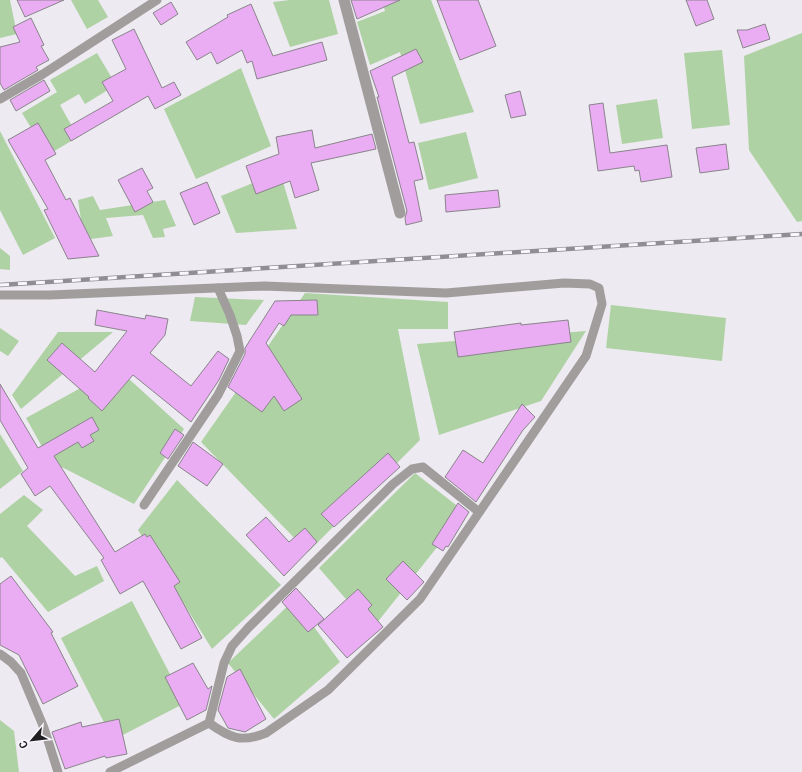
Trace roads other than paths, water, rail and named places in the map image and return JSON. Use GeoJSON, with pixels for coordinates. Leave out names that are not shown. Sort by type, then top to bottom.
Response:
{"type":"FeatureCollection","features":[{"type":"Feature","properties":{"kind":"street"},"geometry":{"type":"LineString","coordinates":[[344,0],[400,213]]}},
{"type":"Feature","properties":{"kind":"lane"},"geometry":{"type":"LineString","coordinates":[[0,99],[43,74],[157,0]]}},
{"type":"Feature","properties":{"kind":"lane"},"geometry":{"type":"LineString","coordinates":[[0,295],[50,295],[264,286],[446,293],[564,283],[590,284],[599,288],[602,304],[586,356],[420,599],[328,690],[266,733],[255,737],[234,738],[209,723]]}},
{"type":"Feature","properties":{"kind":"lane"},"geometry":{"type":"LineString","coordinates":[[144,506],[218,395],[240,351],[230,314],[218,288]]}},
{"type":"Feature","properties":{"kind":"lane"},"geometry":{"type":"LineString","coordinates":[[110,772],[209,723],[224,663],[232,646],[393,484],[412,469],[422,467],[479,512]]}},
{"type":"Feature","properties":{"kind":"lane"},"geometry":{"type":"LineString","coordinates":[[0,654],[11,662],[21,673],[44,728],[58,772]]}},
{"type":"Feature","properties":{"kind":"railway"},"geometry":{"type":"LineString","coordinates":[[0,285],[802,234]]}}]}
